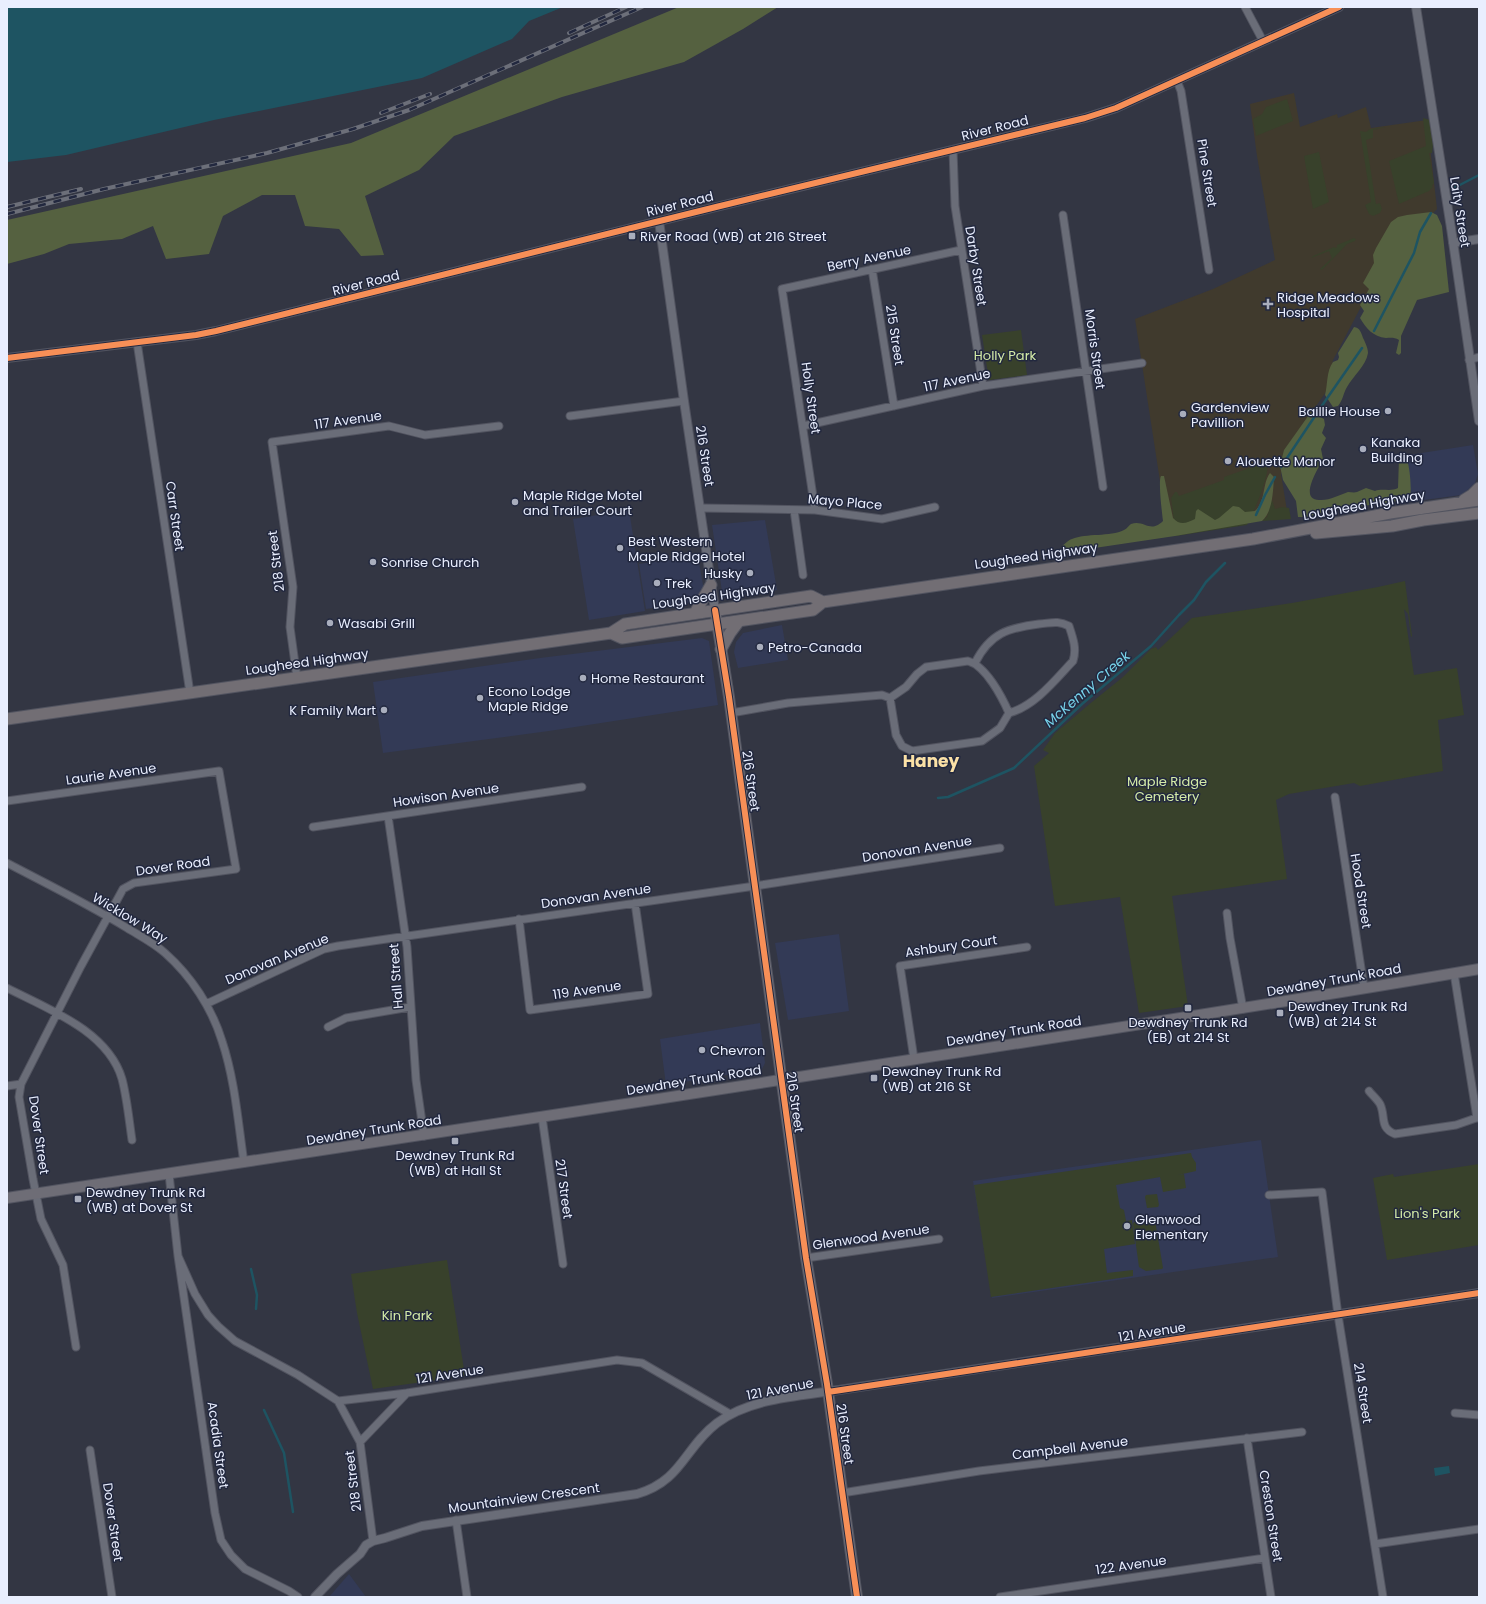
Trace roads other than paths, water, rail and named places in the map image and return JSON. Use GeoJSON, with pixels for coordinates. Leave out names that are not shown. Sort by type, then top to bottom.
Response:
{"type":"FeatureCollection","features":[{"type":"Feature","properties":{"kind":"highway"},"geometry":{"type":"LineString","coordinates":[[1460,503],[1479,488]]}},
{"type":"Feature","properties":{"kind":"highway","name":"Lougheed Highway"},"geometry":{"type":"LineString","coordinates":[[611,633],[622,638],[717,625],[813,610],[823,602],[1253,539],[1390,513],[1479,500]]}},
{"type":"Feature","properties":{"kind":"highway","name":"Lougheed Highway"},"geometry":{"type":"LineString","coordinates":[[1253,539],[1392,526],[1479,512]]}},
{"type":"Feature","properties":{"kind":"highway"},"geometry":{"type":"LineString","coordinates":[[695,613],[711,585]]}},
{"type":"Feature","properties":{"kind":"highway","name":"Lougheed Highway"},"geometry":{"type":"LineString","coordinates":[[7,719],[611,633],[624,624],[811,596],[823,602]]}},
{"type":"Feature","properties":{"kind":"highway"},"geometry":{"type":"LineString","coordinates":[[721,649],[739,621]]}},
{"type":"Feature","properties":{"kind":"main road","name":"216 Street"},"geometry":{"type":"LineString","coordinates":[[715,610],[731,713],[806,1258],[828,1392],[857,1597]]}},
{"type":"Feature","properties":{"kind":"main road","name":"Dewdney Trunk Road"},"geometry":{"type":"LineString","coordinates":[[7,1198],[424,1136],[1243,1009],[1479,969]]}},
{"type":"Feature","properties":{"kind":"street"},"geometry":{"type":"LineString","coordinates":[[1245,7],[1263,41]]}},
{"type":"Feature","properties":{"kind":"street","name":"River Road"},"geometry":{"type":"LineString","coordinates":[[7,358],[216,331],[1103,113],[1339,7]]}},
{"type":"Feature","properties":{"kind":"street","name":"Laity Street"},"geometry":{"type":"LineString","coordinates":[[1416,7],[1479,421]]}},
{"type":"Feature","properties":{"kind":"street","name":"Pine Street"},"geometry":{"type":"LineString","coordinates":[[1177,81],[1181,91],[1209,270]]}},
{"type":"Feature","properties":{"kind":"street","name":"Darby Street"},"geometry":{"type":"LineString","coordinates":[[953,150],[955,206],[983,386]]}},
{"type":"Feature","properties":{"kind":"street","name":"Morris Street"},"geometry":{"type":"LineString","coordinates":[[1063,215],[1103,487]]}},
{"type":"Feature","properties":{"kind":"street","name":"216 Street"},"geometry":{"type":"LineString","coordinates":[[659,221],[715,610]]}},
{"type":"Feature","properties":{"kind":"street"},"geometry":{"type":"LineString","coordinates":[[1453,243],[1479,239]]}},
{"type":"Feature","properties":{"kind":"street","name":"Berry Avenue"},"geometry":{"type":"LineString","coordinates":[[782,289],[962,250]]}},
{"type":"Feature","properties":{"kind":"street","name":"215 Street"},"geometry":{"type":"LineString","coordinates":[[872,269],[894,406]]}},
{"type":"Feature","properties":{"kind":"street","name":"Holly Street"},"geometry":{"type":"LineString","coordinates":[[782,289],[814,510]]}},
{"type":"Feature","properties":{"kind":"street","name":"Carr Street"},"geometry":{"type":"LineString","coordinates":[[137,342],[190,693]]}},
{"type":"Feature","properties":{"kind":"street"},"geometry":{"type":"LineString","coordinates":[[1469,360],[1479,357]]}},
{"type":"Feature","properties":{"kind":"street","name":"117 Avenue"},"geometry":{"type":"LineString","coordinates":[[803,426],[983,386],[1142,363]]}},
{"type":"Feature","properties":{"kind":"street"},"geometry":{"type":"LineString","coordinates":[[570,416],[684,401]]}},
{"type":"Feature","properties":{"kind":"street","name":"117 Avenue"},"geometry":{"type":"LineString","coordinates":[[272,442],[389,426],[425,435],[499,426]]}},
{"type":"Feature","properties":{"kind":"street","name":"218 Street"},"geometry":{"type":"LineString","coordinates":[[272,442],[293,587],[290,627],[297,678]]}},
{"type":"Feature","properties":{"kind":"street","name":"Mayo Place"},"geometry":{"type":"LineString","coordinates":[[803,575],[794,510],[814,510],[882,520],[935,507]]}},
{"type":"Feature","properties":{"kind":"street"},"geometry":{"type":"LineString","coordinates":[[700,508],[794,510]]}},
{"type":"Feature","properties":{"kind":"street"},"geometry":{"type":"LineString","coordinates":[[890,698],[896,735],[902,746],[912,750],[982,741],[1000,728],[1009,713],[1018,711],[1028,705],[1073,661],[1075,654],[1073,638],[1069,626],[1060,622],[1010,629],[991,640],[980,653],[975,663]]}},
{"type":"Feature","properties":{"kind":"street"},"geometry":{"type":"LineString","coordinates":[[890,698],[906,687],[917,674],[926,667],[968,661],[975,663],[986,674],[1002,697],[1009,713]]}},
{"type":"Feature","properties":{"kind":"street"},"geometry":{"type":"LineString","coordinates":[[731,713],[788,702],[882,695],[890,698]]}},
{"type":"Feature","properties":{"kind":"street","name":"Laurie Avenue"},"geometry":{"type":"LineString","coordinates":[[7,801],[219,771],[236,869]]}},
{"type":"Feature","properties":{"kind":"street","name":"Howison Avenue"},"geometry":{"type":"LineString","coordinates":[[313,827],[582,787]]}},
{"type":"Feature","properties":{"kind":"street","name":"Hood Street"},"geometry":{"type":"LineString","coordinates":[[1335,797],[1364,988]]}},
{"type":"Feature","properties":{"kind":"street","name":"Hall Street"},"geometry":{"type":"LineString","coordinates":[[388,816],[407,947],[416,1080],[424,1136]]}},
{"type":"Feature","properties":{"kind":"street","name":"Donovan Avenue"},"geometry":{"type":"LineString","coordinates":[[206,1004],[324,949],[338,946],[755,886],[1000,848]]}},
{"type":"Feature","properties":{"kind":"street","name":"Wicklow Way"},"geometry":{"type":"LineString","coordinates":[[7,863],[108,917],[164,952],[184,973],[206,1004],[217,1027],[228,1059],[244,1163]]}},
{"type":"Feature","properties":{"kind":"street","name":"Dover Road"},"geometry":{"type":"LineString","coordinates":[[108,917],[123,889],[128,885],[236,869]]}},
{"type":"Feature","properties":{"kind":"street","name":"119 Avenue"},"geometry":{"type":"LineString","coordinates":[[519,919],[530,1010],[648,994],[635,903]]}},
{"type":"Feature","properties":{"kind":"street"},"geometry":{"type":"LineString","coordinates":[[1227,912],[1230,938],[1243,1009]]}},
{"type":"Feature","properties":{"kind":"street","name":"Dover Street"},"geometry":{"type":"LineString","coordinates":[[76,1347],[63,1265],[41,1219],[19,1097],[20,1084],[108,917]]}},
{"type":"Feature","properties":{"kind":"street","name":"Ashbury Court"},"geometry":{"type":"LineString","coordinates":[[914,1059],[900,966],[1027,947]]}},
{"type":"Feature","properties":{"kind":"street"},"geometry":{"type":"LineString","coordinates":[[1369,1091],[1380,1104],[1385,1127],[1390,1132],[1395,1134],[1456,1125],[1478,1118],[1454,973]]}},
{"type":"Feature","properties":{"kind":"street"},"geometry":{"type":"LineString","coordinates":[[7,988],[88,1032],[99,1042],[113,1060],[122,1078],[132,1140]]}},
{"type":"Feature","properties":{"kind":"street"},"geometry":{"type":"LineString","coordinates":[[328,1027],[346,1018],[410,1007]]}},
{"type":"Feature","properties":{"kind":"street"},"geometry":{"type":"LineString","coordinates":[[7,1086],[20,1084]]}},
{"type":"Feature","properties":{"kind":"street","name":"217 Street"},"geometry":{"type":"LineString","coordinates":[[542,1117],[563,1264]]}},
{"type":"Feature","properties":{"kind":"street","name":"Acadia Street"},"geometry":{"type":"LineString","coordinates":[[168,1174],[178,1256],[215,1513],[221,1540],[231,1555],[245,1569],[298,1597]]}},
{"type":"Feature","properties":{"kind":"street","name":"214 Street"},"geometry":{"type":"LineString","coordinates":[[1269,1195],[1322,1192],[1338,1315],[1383,1597]]}},
{"type":"Feature","properties":{"kind":"street","name":"Glenwood Avenue"},"geometry":{"type":"LineString","coordinates":[[806,1258],[939,1239]]}},
{"type":"Feature","properties":{"kind":"street","name":"Acadia Street"},"geometry":{"type":"LineString","coordinates":[[178,1256],[195,1294],[208,1315],[218,1326],[235,1341],[298,1375],[338,1401]]}},
{"type":"Feature","properties":{"kind":"street","name":"121 Avenue"},"geometry":{"type":"LineString","coordinates":[[338,1401],[617,1360],[642,1363],[730,1414],[761,1403],[828,1392],[1479,1293]]}},
{"type":"Feature","properties":{"kind":"street","name":"121 Avenue"},"geometry":{"type":"LineString","coordinates":[[360,1442],[407,1392]]}},
{"type":"Feature","properties":{"kind":"street","name":"218 Street"},"geometry":{"type":"LineString","coordinates":[[338,1401],[360,1442],[373,1541]]}},
{"type":"Feature","properties":{"kind":"street"},"geometry":{"type":"LineString","coordinates":[[1455,1413],[1475,1416],[1479,1415]]}},
{"type":"Feature","properties":{"kind":"street","name":"Mountainview Crescent"},"geometry":{"type":"LineString","coordinates":[[315,1597],[337,1574],[360,1554],[366,1545],[373,1541],[416,1527],[637,1494],[653,1489],[668,1479],[704,1434],[730,1414]]}},
{"type":"Feature","properties":{"kind":"street","name":"Campbell Avenue"},"geometry":{"type":"LineString","coordinates":[[842,1493],[979,1471],[1302,1432]]}},
{"type":"Feature","properties":{"kind":"street","name":"Creston Street"},"geometry":{"type":"LineString","coordinates":[[1247,1438],[1271,1597]]}},
{"type":"Feature","properties":{"kind":"street","name":"Dover Street"},"geometry":{"type":"LineString","coordinates":[[90,1450],[112,1597]]}},
{"type":"Feature","properties":{"kind":"street"},"geometry":{"type":"LineString","coordinates":[[456,1520],[467,1597]]}},
{"type":"Feature","properties":{"kind":"street"},"geometry":{"type":"LineString","coordinates":[[1375,1544],[1479,1529]]}},
{"type":"Feature","properties":{"kind":"street","name":"122 Avenue"},"geometry":{"type":"LineString","coordinates":[[1000,1597],[1265,1558]]}},
{"type":"Feature","properties":{"kind":"waterway","name":"McKenny Creek"},"geometry":{"type":"LineString","coordinates":[[1454,188],[1479,175]]}},
{"type":"Feature","properties":{"kind":"waterway","name":"McKenny Creek"},"geometry":{"type":"LineString","coordinates":[[1374,331],[1414,253],[1420,232],[1431,213]]}},
{"type":"Feature","properties":{"kind":"waterway","name":"McKenny Creek"},"geometry":{"type":"LineString","coordinates":[[1321,407],[1362,348]]}},
{"type":"Feature","properties":{"kind":"waterway","name":"McKenny Creek"},"geometry":{"type":"LineString","coordinates":[[1281,467],[1317,413]]}},
{"type":"Feature","properties":{"kind":"waterway","name":"McKenny Creek"},"geometry":{"type":"LineString","coordinates":[[1256,515],[1275,477]]}},
{"type":"Feature","properties":{"kind":"waterway","name":"McKenny Creek"},"geometry":{"type":"LineString","coordinates":[[938,798],[948,797],[1014,768],[1082,704],[1151,646],[1194,600],[1206,582],[1225,563]]}},
{"type":"Feature","properties":{"kind":"waterway"},"geometry":{"type":"LineString","coordinates":[[251,1269],[257,1295],[256,1309]]}},
{"type":"Feature","properties":{"kind":"waterway"},"geometry":{"type":"LineString","coordinates":[[264,1410],[284,1453],[293,1512]]}},
{"type":"Feature","properties":{"kind":"railway"},"geometry":{"type":"LineString","coordinates":[[569,33],[626,7]]}},
{"type":"Feature","properties":{"kind":"railway"},"geometry":{"type":"LineString","coordinates":[[7,214],[104,189],[267,153],[353,129],[409,110],[642,7]]}},
{"type":"Feature","properties":{"kind":"railway"},"geometry":{"type":"LineString","coordinates":[[381,113],[430,94]]}},
{"type":"Feature","properties":{"kind":"railway"},"geometry":{"type":"LineString","coordinates":[[7,207],[81,189]]}},
{"type":"Feature","properties":{"kind":"place","name":"River Road (WB) at 216 Street"},"geometry":{"type":"Point","coordinates":[632,236]}},
{"type":"Feature","properties":{"kind":"place","name":"Ridge Meadows Hospital"},"geometry":{"type":"Point","coordinates":[1268,304]}},
{"type":"Feature","properties":{"kind":"place","name":"Baillie House"},"geometry":{"type":"Point","coordinates":[1388,411]}},
{"type":"Feature","properties":{"kind":"place","name":"Gardenview Pavillion"},"geometry":{"type":"Point","coordinates":[1183,414]}},
{"type":"Feature","properties":{"kind":"place","name":"Kanaka Building"},"geometry":{"type":"Point","coordinates":[1363,449]}},
{"type":"Feature","properties":{"kind":"place","name":"Alouette Manor"},"geometry":{"type":"Point","coordinates":[1228,461]}},
{"type":"Feature","properties":{"kind":"place","name":"Maple Ridge Motel and Trailer Court"},"geometry":{"type":"Point","coordinates":[515,502]}},
{"type":"Feature","properties":{"kind":"place","name":"Best Western Maple Ridge Hotel"},"geometry":{"type":"Point","coordinates":[620,548]}},
{"type":"Feature","properties":{"kind":"place","name":"Sonrise Church"},"geometry":{"type":"Point","coordinates":[373,562]}},
{"type":"Feature","properties":{"kind":"place","name":"Husky"},"geometry":{"type":"Point","coordinates":[750,573]}},
{"type":"Feature","properties":{"kind":"place","name":"Trek"},"geometry":{"type":"Point","coordinates":[657,583]}},
{"type":"Feature","properties":{"kind":"place","name":"Wasabi Grill"},"geometry":{"type":"Point","coordinates":[330,623]}},
{"type":"Feature","properties":{"kind":"place","name":"Petro-Canada"},"geometry":{"type":"Point","coordinates":[760,647]}},
{"type":"Feature","properties":{"kind":"place","name":"Home Restaurant"},"geometry":{"type":"Point","coordinates":[583,678]}},
{"type":"Feature","properties":{"kind":"place","name":"Econo Lodge Maple Ridge"},"geometry":{"type":"Point","coordinates":[480,698]}},
{"type":"Feature","properties":{"kind":"place","name":"K Family Mart"},"geometry":{"type":"Point","coordinates":[384,710]}},
{"type":"Feature","properties":{"kind":"place","name":"Dewdney Trunk Rd (EB) at 214 St"},"geometry":{"type":"Point","coordinates":[1188,1008]}},
{"type":"Feature","properties":{"kind":"place","name":"Dewdney Trunk Rd (WB) at 214 St"},"geometry":{"type":"Point","coordinates":[1280,1013]}},
{"type":"Feature","properties":{"kind":"place","name":"Chevron"},"geometry":{"type":"Point","coordinates":[702,1050]}},
{"type":"Feature","properties":{"kind":"place","name":"Dewdney Trunk Rd (WB) at 216 St"},"geometry":{"type":"Point","coordinates":[874,1078]}},
{"type":"Feature","properties":{"kind":"place","name":"Dewdney Trunk Rd (WB) at Hall St"},"geometry":{"type":"Point","coordinates":[455,1141]}},
{"type":"Feature","properties":{"kind":"place","name":"Dewdney Trunk Rd (WB) at Dover St"},"geometry":{"type":"Point","coordinates":[78,1199]}},
{"type":"Feature","properties":{"kind":"place","name":"Glenwood Elementary"},"geometry":{"type":"Point","coordinates":[1127,1226]}},
{"type":"Feature","properties":{"kind":"district","name":"Haney"},"geometry":{"type":"Point","coordinates":[931,761]}},
{"type":"Feature","properties":{"kind":"park label","name":"Holly Park"},"geometry":{"type":"Point","coordinates":[1005,355]}},
{"type":"Feature","properties":{"kind":"park label","name":"Maple Ridge Cemetery"},"geometry":{"type":"Point","coordinates":[1167,788]}},
{"type":"Feature","properties":{"kind":"park label","name":"Lion's Park"},"geometry":{"type":"Point","coordinates":[1427,1213]}},
{"type":"Feature","properties":{"kind":"park label","name":"Kin Park"},"geometry":{"type":"Point","coordinates":[407,1315]}}]}
